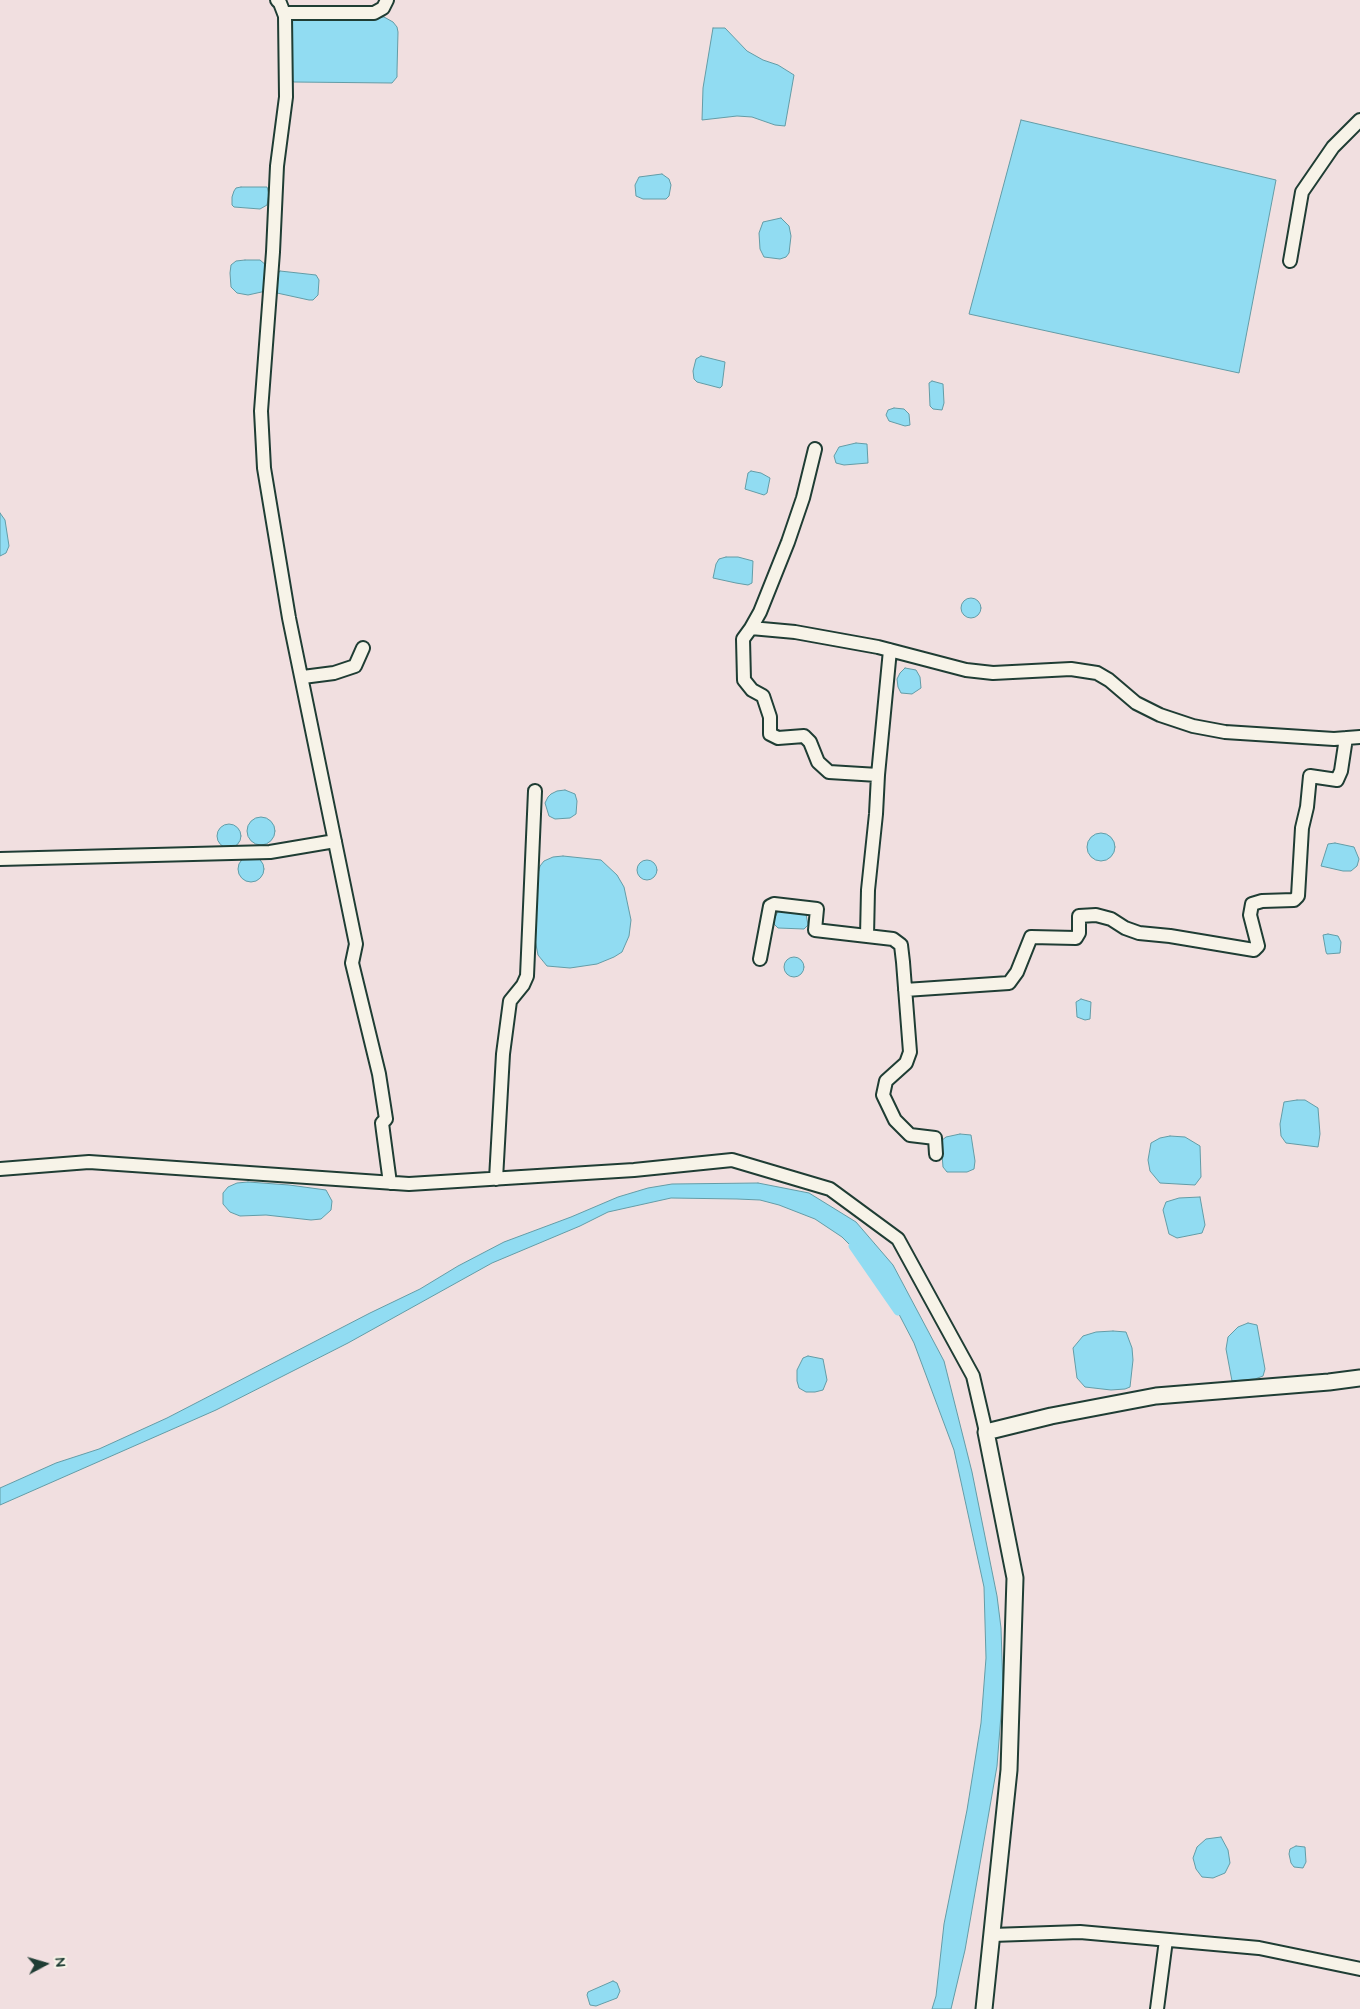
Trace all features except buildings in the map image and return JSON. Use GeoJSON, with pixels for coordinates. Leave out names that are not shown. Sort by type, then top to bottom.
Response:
{"type":"FeatureCollection","features":[{"type":"Feature","properties":{"kind":"main road"},"geometry":{"type":"LineString","coordinates":[[984,2009],[1009,1770],[1015,1578],[986,1432],[1051,1416],[1156,1396],[1360,1378]]}},
{"type":"Feature","properties":{"kind":"street"},"geometry":{"type":"LineString","coordinates":[[277,0],[284,13],[286,97],[277,166],[272,270],[261,411],[264,468],[289,618],[303,677],[356,944],[352,963],[379,1074],[386,1119],[382,1123],[390,1183]]}},
{"type":"Feature","properties":{"kind":"street"},"geometry":{"type":"LineString","coordinates":[[284,13],[374,14],[383,8],[387,0]]}},
{"type":"Feature","properties":{"kind":"street"},"geometry":{"type":"LineString","coordinates":[[1290,261],[1302,192],[1333,147],[1360,120]]}},
{"type":"Feature","properties":{"kind":"street"},"geometry":{"type":"LineString","coordinates":[[814,450],[804,498],[788,542],[760,612],[743,639],[744,680],[752,690],[763,696],[770,717],[770,734],[778,738],[804,736],[810,742],[818,762],[829,772],[878,775]]}},
{"type":"Feature","properties":{"kind":"street"},"geometry":{"type":"LineString","coordinates":[[751,628],[795,632],[890,650],[966,670],[993,673],[1071,669],[1098,673],[1136,703],[1160,715],[1193,726],[1225,732],[1334,740],[1360,737]]}},
{"type":"Feature","properties":{"kind":"street"},"geometry":{"type":"LineString","coordinates":[[303,677],[334,673],[354,666],[363,648]]}},
{"type":"Feature","properties":{"kind":"street"},"geometry":{"type":"LineString","coordinates":[[867,936],[868,890],[890,650]]}},
{"type":"Feature","properties":{"kind":"street"},"geometry":{"type":"LineString","coordinates":[[905,990],[1009,983],[1016,972],[1028,939],[1031,937],[1076,938],[1079,933],[1080,916],[1096,914],[1139,933],[1170,936],[1254,950],[1258,946],[1250,914],[1252,904],[1262,901],[1294,900],[1298,896],[1302,836],[1310,776],[1337,780],[1341,771],[1346,738]]}},
{"type":"Feature","properties":{"kind":"street"},"geometry":{"type":"LineString","coordinates":[[496,1178],[503,1054],[510,1001],[523,985],[527,976],[536,791]]}},
{"type":"Feature","properties":{"kind":"street"},"geometry":{"type":"LineString","coordinates":[[0,859],[118,858],[270,852],[335,841]]}},
{"type":"Feature","properties":{"kind":"street"},"geometry":{"type":"LineString","coordinates":[[760,959],[770,906],[774,904],[816,909],[815,930],[893,939],[901,945],[910,1052],[906,1063],[886,1081],[883,1095],[895,1120],[910,1135],[935,1138],[936,1154]]}},
{"type":"Feature","properties":{"kind":"street"},"geometry":{"type":"LineString","coordinates":[[0,1169],[89,1162],[409,1184],[634,1170],[732,1160],[830,1189],[898,1239],[973,1376],[986,1432]]}},
{"type":"Feature","properties":{"kind":"street"},"geometry":{"type":"LineString","coordinates":[[992,1935],[1080,1932],[1259,1948],[1360,1969]]}},
{"type":"Feature","properties":{"kind":"street"},"geometry":{"type":"LineString","coordinates":[[1156,2009],[1166,1940]]}},
{"type":"Feature","properties":{"kind":"water"},"geometry":{"type":"Polygon","coordinates":[[[384,17],[393,22],[398,32],[397,77],[392,83],[294,82],[291,80],[290,19],[384,17]]]}},
{"type":"Feature","properties":{"kind":"water"},"geometry":{"type":"Polygon","coordinates":[[[713,28],[725,28],[747,51],[763,60],[778,65],[794,75],[785,126],[775,125],[752,117],[737,116],[702,120],[703,88],[713,28]]]}},
{"type":"Feature","properties":{"kind":"water"},"geometry":{"type":"Polygon","coordinates":[[[1021,120],[1276,180],[1239,373],[969,314],[1021,120]]]}},
{"type":"Feature","properties":{"kind":"water"},"geometry":{"type":"Polygon","coordinates":[[[662,174],[669,179],[671,185],[669,196],[666,199],[643,199],[636,196],[635,185],[639,177],[662,174]]]}},
{"type":"Feature","properties":{"kind":"water"},"geometry":{"type":"Polygon","coordinates":[[[267,187],[269,194],[267,205],[260,209],[234,207],[232,205],[232,197],[234,191],[236,188],[267,187]]]}},
{"type":"Feature","properties":{"kind":"water"},"geometry":{"type":"Polygon","coordinates":[[[781,218],[789,226],[791,236],[789,253],[786,257],[780,259],[764,257],[760,249],[759,233],[763,222],[781,218]]]}},
{"type":"Feature","properties":{"kind":"water"},"geometry":{"type":"Polygon","coordinates":[[[260,260],[267,266],[266,291],[248,295],[237,293],[231,287],[231,265],[236,261],[260,260]]]}},
{"type":"Feature","properties":{"kind":"water"},"geometry":{"type":"Polygon","coordinates":[[[280,271],[316,275],[319,280],[318,295],[313,300],[309,300],[277,293],[274,290],[276,276],[280,271]]]}},
{"type":"Feature","properties":{"kind":"water"},"geometry":{"type":"Polygon","coordinates":[[[701,356],[725,362],[722,386],[720,388],[697,382],[694,379],[693,371],[696,359],[701,356]]]}},
{"type":"Feature","properties":{"kind":"water"},"geometry":{"type":"Polygon","coordinates":[[[932,381],[943,384],[944,403],[942,410],[933,409],[930,406],[929,383],[932,381]]]}},
{"type":"Feature","properties":{"kind":"water"},"geometry":{"type":"Polygon","coordinates":[[[894,408],[904,409],[909,414],[910,425],[905,426],[889,421],[886,415],[888,410],[894,408]]]}},
{"type":"Feature","properties":{"kind":"water"},"geometry":{"type":"Polygon","coordinates":[[[856,443],[867,444],[868,463],[844,465],[836,463],[834,456],[839,447],[856,443]]]}},
{"type":"Feature","properties":{"kind":"water"},"geometry":{"type":"Polygon","coordinates":[[[751,471],[761,473],[770,478],[767,493],[764,495],[745,489],[748,473],[751,471]]]}},
{"type":"Feature","properties":{"kind":"water"},"geometry":{"type":"Polygon","coordinates":[[[0,513],[5,520],[9,546],[6,553],[0,556],[0,513]]]}},
{"type":"Feature","properties":{"kind":"water"},"geometry":{"type":"Polygon","coordinates":[[[738,557],[753,561],[752,583],[748,585],[713,578],[719,559],[738,557]]]}},
{"type":"Feature","properties":{"kind":"water"},"geometry":{"type":"Polygon","coordinates":[[[971,598],[978,601],[981,608],[978,615],[971,618],[964,615],[961,608],[964,601],[971,598]]]}},
{"type":"Feature","properties":{"kind":"water"},"geometry":{"type":"Polygon","coordinates":[[[905,668],[916,670],[920,677],[921,688],[912,694],[901,693],[898,687],[897,679],[905,668]]]}},
{"type":"Feature","properties":{"kind":"water"},"geometry":{"type":"Polygon","coordinates":[[[565,790],[575,794],[577,801],[576,814],[570,818],[555,819],[549,816],[545,803],[551,794],[565,790]]]}},
{"type":"Feature","properties":{"kind":"water"},"geometry":{"type":"Polygon","coordinates":[[[261,817],[271,821],[275,831],[271,841],[261,845],[251,841],[247,831],[251,821],[261,817]]]}},
{"type":"Feature","properties":{"kind":"water"},"geometry":{"type":"Polygon","coordinates":[[[229,824],[238,827],[241,836],[238,845],[229,848],[220,845],[217,836],[220,827],[229,824]]]}},
{"type":"Feature","properties":{"kind":"water"},"geometry":{"type":"Polygon","coordinates":[[[1101,833],[1111,837],[1115,847],[1111,857],[1101,861],[1091,857],[1087,847],[1091,837],[1101,833]]]}},
{"type":"Feature","properties":{"kind":"water"},"geometry":{"type":"Polygon","coordinates":[[[1335,843],[1354,847],[1359,859],[1357,866],[1351,871],[1321,866],[1328,844],[1335,843]]]}},
{"type":"Feature","properties":{"kind":"water"},"geometry":{"type":"Polygon","coordinates":[[[251,856],[260,860],[264,869],[260,878],[251,882],[242,878],[238,869],[242,860],[251,856]]]}},
{"type":"Feature","properties":{"kind":"water"},"geometry":{"type":"Polygon","coordinates":[[[563,856],[601,860],[617,875],[624,887],[631,920],[629,936],[622,952],[597,964],[570,968],[547,966],[538,955],[534,934],[536,881],[540,866],[544,861],[553,857],[563,856]]]}},
{"type":"Feature","properties":{"kind":"water"},"geometry":{"type":"Polygon","coordinates":[[[647,860],[654,863],[657,870],[654,877],[647,880],[640,877],[637,870],[640,863],[647,860]]]}},
{"type":"Feature","properties":{"kind":"water"},"geometry":{"type":"Polygon","coordinates":[[[779,910],[806,914],[808,925],[804,929],[778,928],[774,924],[774,919],[779,910]]]}},
{"type":"Feature","properties":{"kind":"water"},"geometry":{"type":"Polygon","coordinates":[[[1323,935],[1338,936],[1341,942],[1340,953],[1327,954],[1323,935]]]}},
{"type":"Feature","properties":{"kind":"water"},"geometry":{"type":"Polygon","coordinates":[[[790,957],[798,957],[804,963],[804,971],[798,977],[790,977],[784,971],[784,963],[790,957]]]}},
{"type":"Feature","properties":{"kind":"water"},"geometry":{"type":"Polygon","coordinates":[[[1081,999],[1091,1002],[1090,1019],[1085,1020],[1077,1017],[1076,1002],[1081,999]]]}},
{"type":"Feature","properties":{"kind":"water"},"geometry":{"type":"Polygon","coordinates":[[[1305,1100],[1318,1108],[1320,1134],[1318,1147],[1286,1143],[1281,1136],[1280,1124],[1284,1102],[1305,1100]]]}},
{"type":"Feature","properties":{"kind":"water"},"geometry":{"type":"Polygon","coordinates":[[[960,1134],[971,1135],[975,1161],[974,1169],[967,1172],[947,1172],[943,1167],[941,1141],[946,1137],[960,1134]]]}},
{"type":"Feature","properties":{"kind":"water"},"geometry":{"type":"Polygon","coordinates":[[[1170,1136],[1185,1137],[1200,1146],[1201,1177],[1195,1185],[1160,1183],[1150,1171],[1148,1160],[1151,1143],[1160,1138],[1170,1136]]]}},
{"type":"Feature","properties":{"kind":"water"},"geometry":{"type":"Polygon","coordinates":[[[248,1182],[326,1190],[332,1201],[331,1210],[321,1219],[311,1220],[266,1215],[240,1216],[230,1212],[223,1204],[223,1193],[228,1187],[237,1183],[248,1182]]]}},
{"type":"Feature","properties":{"kind":"water"},"geometry":{"type":"Polygon","coordinates":[[[758,1183],[809,1193],[856,1222],[893,1265],[944,1361],[972,1472],[997,1596],[1001,1628],[1003,1689],[997,1766],[965,1950],[951,2009],[932,2009],[936,1996],[944,1924],[967,1810],[981,1723],[986,1658],[984,1587],[954,1450],[914,1343],[890,1297],[868,1263],[842,1237],[815,1219],[760,1200],[737,1199],[671,1198],[608,1212],[580,1226],[492,1263],[348,1343],[216,1410],[0,1505],[0,1488],[56,1463],[99,1449],[167,1418],[420,1289],[458,1266],[504,1242],[618,1197],[648,1188],[672,1184],[758,1183]]]}},
{"type":"Feature","properties":{"kind":"water"},"geometry":{"type":"Polygon","coordinates":[[[1200,1197],[1205,1225],[1202,1233],[1177,1238],[1169,1234],[1163,1210],[1166,1202],[1179,1198],[1200,1197]]]}},
{"type":"Feature","properties":{"kind":"water"},"geometry":{"type":"Polygon","coordinates":[[[1248,1323],[1257,1325],[1265,1369],[1263,1376],[1255,1379],[1232,1381],[1226,1349],[1228,1337],[1238,1327],[1248,1323]]]}},
{"type":"Feature","properties":{"kind":"water"},"geometry":{"type":"Polygon","coordinates":[[[1096,1332],[1126,1332],[1132,1348],[1133,1360],[1130,1387],[1111,1390],[1085,1387],[1077,1378],[1073,1348],[1083,1336],[1096,1332]]]}},
{"type":"Feature","properties":{"kind":"water"},"geometry":{"type":"Polygon","coordinates":[[[808,1356],[823,1359],[827,1380],[823,1390],[806,1392],[799,1388],[797,1370],[803,1358],[808,1356]]]}},
{"type":"Feature","properties":{"kind":"water"},"geometry":{"type":"Polygon","coordinates":[[[1221,1837],[1228,1850],[1230,1863],[1225,1873],[1213,1878],[1202,1877],[1196,1869],[1193,1858],[1197,1847],[1206,1839],[1221,1837]]]}},
{"type":"Feature","properties":{"kind":"water"},"geometry":{"type":"Polygon","coordinates":[[[1296,1846],[1305,1847],[1306,1862],[1303,1868],[1294,1867],[1291,1863],[1290,1849],[1296,1846]]]}},
{"type":"Feature","properties":{"kind":"water"},"geometry":{"type":"Polygon","coordinates":[[[613,1981],[617,1983],[620,1991],[617,1998],[596,2006],[590,2005],[588,1992],[613,1981]]]}},
{"type":"Feature","properties":{"kind":"waterway"},"geometry":{"type":"LineString","coordinates":[[853,1246],[898,1311]]}}]}
